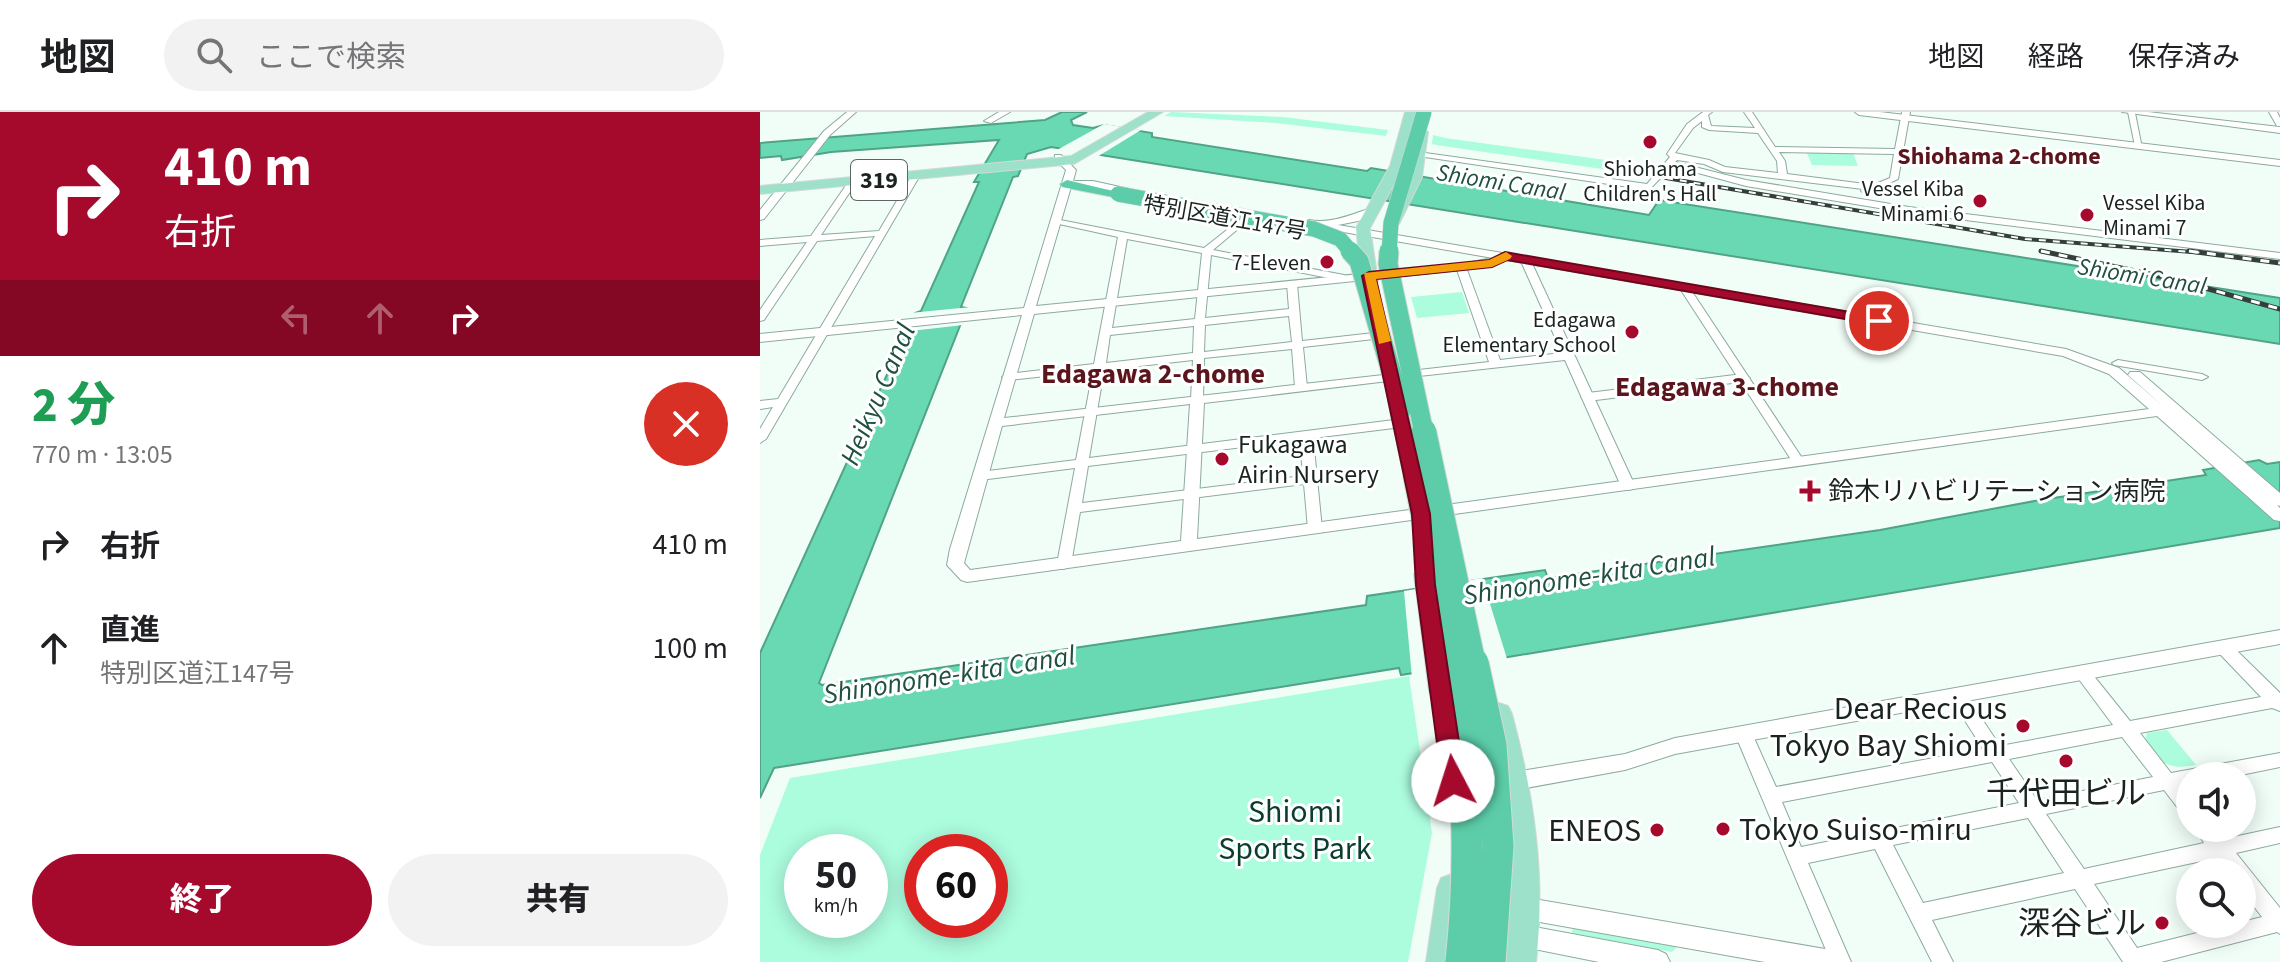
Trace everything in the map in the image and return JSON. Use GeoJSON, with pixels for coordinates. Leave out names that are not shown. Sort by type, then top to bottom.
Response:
{"type":"FeatureCollection","features":[{"type":"Feature","properties":{"kind":"highway"},"geometry":{"type":"LineString","coordinates":[[1418,126],[1372,245],[1375,279],[1469,766],[1471,846],[1461,962]]}},
{"type":"Feature","properties":{"kind":"highway"},"geometry":{"type":"LineString","coordinates":[[1418,126],[1391,223],[1388,264],[1491,745],[1498,857],[1490,962]]}},
{"type":"Feature","properties":{"kind":"highway"},"geometry":{"type":"LineString","coordinates":[[1067,184],[1314,229],[1349,245],[1359,261],[1402,416]]}},
{"type":"Feature","properties":{"kind":"main road","name":"319"},"geometry":{"type":"LineString","coordinates":[[1064,157],[1137,112]]}},
{"type":"Feature","properties":{"kind":"main road","name":"319"},"geometry":{"type":"LineString","coordinates":[[760,187],[1025,163],[1086,154],[1157,112]]}},
{"type":"Feature","properties":{"kind":"main road"},"geometry":{"type":"LineString","coordinates":[[1418,126],[1371,211],[1362,235],[1378,275],[1402,375],[1490,681],[1515,781],[1526,906],[1522,949]]}},
{"type":"Feature","properties":{"kind":"main road"},"geometry":{"type":"LineString","coordinates":[[1418,126],[1412,184],[1385,237],[1378,275],[1383,335],[1402,375],[1402,416],[1421,514],[1426,585],[1456,811],[1449,916],[1442,962]]}},
{"type":"Feature","properties":{"kind":"main road","name":"319"},"geometry":{"type":"LineString","coordinates":[[784,185],[852,183],[977,167]]}},
{"type":"Feature","properties":{"kind":"street"},"geometry":{"type":"LineString","coordinates":[[827,133],[829,121],[837,112]]}},
{"type":"Feature","properties":{"kind":"street"},"geometry":{"type":"LineString","coordinates":[[760,217],[827,133],[852,112]]}},
{"type":"Feature","properties":{"kind":"street"},"geometry":{"type":"LineString","coordinates":[[988,121],[1006,112]]}},
{"type":"Feature","properties":{"kind":"street"},"geometry":{"type":"LineString","coordinates":[[1748,112],[1781,161],[1783,176]]}},
{"type":"Feature","properties":{"kind":"street"},"geometry":{"type":"LineString","coordinates":[[1859,112],[1991,124],[2280,161]]}},
{"type":"Feature","properties":{"kind":"street"},"geometry":{"type":"LineString","coordinates":[[1889,112],[1906,115]]}},
{"type":"Feature","properties":{"kind":"street"},"geometry":{"type":"LineString","coordinates":[[2139,144],[2128,112],[2280,127]]}},
{"type":"Feature","properties":{"kind":"street"},"geometry":{"type":"LineString","coordinates":[[2273,112],[2280,127]]}},
{"type":"Feature","properties":{"kind":"street"},"geometry":{"type":"LineString","coordinates":[[1707,114],[1705,125],[1709,128],[1760,131]]}},
{"type":"Feature","properties":{"kind":"street"},"geometry":{"type":"LineString","coordinates":[[1418,126],[1645,188],[1651,187],[1672,160],[1671,154],[1690,126],[1707,114]]}},
{"type":"Feature","properties":{"kind":"street"},"geometry":{"type":"LineString","coordinates":[[1855,200],[1871,187],[1894,179],[1906,115]]}},
{"type":"Feature","properties":{"kind":"street"},"geometry":{"type":"LineString","coordinates":[[1773,149],[1899,152]]}},
{"type":"Feature","properties":{"kind":"street"},"geometry":{"type":"LineString","coordinates":[[1064,157],[1071,170],[958,549],[955,565],[959,572],[967,576],[2165,411]]}},
{"type":"Feature","properties":{"kind":"street"},"geometry":{"type":"LineString","coordinates":[[1672,160],[1706,162],[1723,169],[1871,187]]}},
{"type":"Feature","properties":{"kind":"street"},"geometry":{"type":"LineString","coordinates":[[1672,160],[1746,183],[2280,256]]}},
{"type":"Feature","properties":{"kind":"street"},"geometry":{"type":"LineString","coordinates":[[760,439],[915,177]]}},
{"type":"Feature","properties":{"kind":"street"},"geometry":{"type":"LineString","coordinates":[[760,318],[852,183]]}},
{"type":"Feature","properties":{"kind":"street","name":"特別区道江147号"},"geometry":{"type":"LineString","coordinates":[[1067,184],[1093,184],[1254,212],[1362,235]]}},
{"type":"Feature","properties":{"kind":"street","name":"特別区道江147号"},"geometry":{"type":"LineString","coordinates":[[1067,184],[1088,193],[1314,234],[1385,237],[1525,259],[2118,363],[2165,411]]}},
{"type":"Feature","properties":{"kind":"street","name":"特別区道江147号"},"geometry":{"type":"LineString","coordinates":[[1254,212],[1336,223],[1371,211]]}},
{"type":"Feature","properties":{"kind":"street"},"geometry":{"type":"LineString","coordinates":[[1189,547],[1201,293],[1207,250],[1242,221]]}},
{"type":"Feature","properties":{"kind":"street"},"geometry":{"type":"LineString","coordinates":[[1055,222],[1344,278]]}},
{"type":"Feature","properties":{"kind":"street"},"geometry":{"type":"LineString","coordinates":[[760,243],[883,233]]}},
{"type":"Feature","properties":{"kind":"street"},"geometry":{"type":"LineString","coordinates":[[1064,564],[1123,234]]}},
{"type":"Feature","properties":{"kind":"street"},"geometry":{"type":"LineString","coordinates":[[760,338],[1461,267],[1492,263],[1505,256]]}},
{"type":"Feature","properties":{"kind":"street"},"geometry":{"type":"LineString","coordinates":[[1525,259],[1628,486]]}},
{"type":"Feature","properties":{"kind":"street"},"geometry":{"type":"LineString","coordinates":[[1461,267],[1496,364]]}},
{"type":"Feature","properties":{"kind":"street"},"geometry":{"type":"LineString","coordinates":[[1292,284],[1301,387]]}},
{"type":"Feature","properties":{"kind":"street"},"geometry":{"type":"LineString","coordinates":[[1684,287],[1798,461]]}},
{"type":"Feature","properties":{"kind":"street"},"geometry":{"type":"LineString","coordinates":[[1106,332],[1294,312]]}},
{"type":"Feature","properties":{"kind":"street"},"geometry":{"type":"LineString","coordinates":[[1008,377],[1383,335]]}},
{"type":"Feature","properties":{"kind":"street","name":"特別区道江147号"},"geometry":{"type":"LineString","coordinates":[[2066,353],[2114,371],[2215,454]]}},
{"type":"Feature","properties":{"kind":"street"},"geometry":{"type":"LineString","coordinates":[[995,423],[1569,356]]}},
{"type":"Feature","properties":{"kind":"street"},"geometry":{"type":"LineString","coordinates":[[2118,363],[2202,377]]}},
{"type":"Feature","properties":{"kind":"street"},"geometry":{"type":"LineString","coordinates":[[1588,397],[1743,378]]}},
{"type":"Feature","properties":{"kind":"street"},"geometry":{"type":"LineString","coordinates":[[760,405],[781,402]]}},
{"type":"Feature","properties":{"kind":"street"},"geometry":{"type":"LineString","coordinates":[[980,476],[1306,434],[1402,416]]}},
{"type":"Feature","properties":{"kind":"street"},"geometry":{"type":"LineString","coordinates":[[1306,434],[1315,529]]}},
{"type":"Feature","properties":{"kind":"street"},"geometry":{"type":"LineString","coordinates":[[2215,454],[2280,501]]}},
{"type":"Feature","properties":{"kind":"street"},"geometry":{"type":"LineString","coordinates":[[2215,454],[2280,516]]}},
{"type":"Feature","properties":{"kind":"street"},"geometry":{"type":"LineString","coordinates":[[1074,508],[1310,479]]}},
{"type":"Feature","properties":{"kind":"street"},"geometry":{"type":"LineString","coordinates":[[1515,781],[1625,762],[1675,746],[2280,637]]}},
{"type":"Feature","properties":{"kind":"street"},"geometry":{"type":"LineString","coordinates":[[2224,648],[2278,703]]}},
{"type":"Feature","properties":{"kind":"street"},"geometry":{"type":"LineString","coordinates":[[2083,674],[2176,792]]}},
{"type":"Feature","properties":{"kind":"street"},"geometry":{"type":"LineString","coordinates":[[1958,697],[2134,960],[2280,923],[2256,894]]}},
{"type":"Feature","properties":{"kind":"street"},"geometry":{"type":"LineString","coordinates":[[1772,796],[2278,703]]}},
{"type":"Feature","properties":{"kind":"street"},"geometry":{"type":"LineString","coordinates":[[1744,734],[1841,962]]}},
{"type":"Feature","properties":{"kind":"street"},"geometry":{"type":"LineString","coordinates":[[2256,765],[2280,760]]}},
{"type":"Feature","properties":{"kind":"street"},"geometry":{"type":"LineString","coordinates":[[1798,856],[2176,780]]}},
{"type":"Feature","properties":{"kind":"street"},"geometry":{"type":"LineString","coordinates":[[1921,913],[2280,835]]}},
{"type":"Feature","properties":{"kind":"street"},"geometry":{"type":"LineString","coordinates":[[1880,840],[1921,913],[1943,962]]}},
{"type":"Feature","properties":{"kind":"street"},"geometry":{"type":"LineString","coordinates":[[2215,842],[2228,858]]}},
{"type":"Feature","properties":{"kind":"street"},"geometry":{"type":"LineString","coordinates":[[1449,916],[1526,906],[1831,962]]}},
{"type":"Feature","properties":{"kind":"street"},"geometry":{"type":"LineString","coordinates":[[1449,916],[1522,949],[1658,962]]}},
{"type":"Feature","properties":{"kind":"green space"},"geometry":{"type":"Polygon","coordinates":[[[1171,112],[1283,117],[1388,130],[1386,136],[1276,123],[1164,116],[1171,112]]]}},
{"type":"Feature","properties":{"kind":"green space"},"geometry":{"type":"Polygon","coordinates":[[[1433,135],[1656,167],[1651,176],[1436,145],[1432,144],[1433,135]]]}},
{"type":"Feature","properties":{"kind":"green space"},"geometry":{"type":"Polygon","coordinates":[[[1806,151],[1853,153],[1858,166],[1812,165],[1806,151]]]}},
{"type":"Feature","properties":{"kind":"green space"},"geometry":{"type":"Polygon","coordinates":[[[1462,292],[1469,313],[1417,318],[1411,297],[1462,292]]]}},
{"type":"Feature","properties":{"kind":"green space","name":"Shiomi Sports Park"},"geometry":{"type":"Polygon","coordinates":[[[1409,676],[1432,833],[1408,962],[760,962],[760,855],[790,778],[1409,676]]]}},
{"type":"Feature","properties":{"kind":"green space"},"geometry":{"type":"Polygon","coordinates":[[[2167,730],[2194,762],[2176,762],[2176,767],[2166,764],[2144,743],[2147,733],[2167,730]]]}},
{"type":"Feature","properties":{"kind":"green space"},"geometry":{"type":"Polygon","coordinates":[[[1573,926],[1676,948],[1672,952],[1572,933],[1573,926]]]}},
{"type":"Feature","properties":{"kind":"water","name":"Shinonome-kita Canal"},"geometry":{"type":"Polygon","coordinates":[[[1062,112],[1087,112],[1071,120],[1073,125],[1093,128],[1104,125],[1152,133],[1152,137],[1367,171],[1371,168],[1649,215],[1659,200],[2280,298],[2280,344],[1051,147],[1027,154],[1018,176],[1013,177],[961,307],[967,308],[819,683],[822,685],[1366,605],[1367,596],[1545,570],[1548,578],[1880,530],[2040,500],[2206,475],[2203,470],[2259,460],[2267,464],[2280,462],[2280,528],[1401,675],[1399,668],[774,768],[760,798],[760,653],[915,313],[921,311],[979,182],[974,182],[999,140],[831,152],[782,160],[781,156],[760,158],[760,143],[1045,120],[1062,112]]]}},
{"type":"Feature","properties":{"kind":"pier"},"geometry":{"type":"Polygon","coordinates":[[[1104,124],[1141,130],[1097,157],[1057,150],[1104,124]]]}},
{"type":"Feature","properties":{"kind":"pier"},"geometry":{"type":"Polygon","coordinates":[[[971,307],[963,325],[902,332],[910,313],[971,307]]]}},
{"type":"Feature","properties":{"kind":"pier"},"geometry":{"type":"Polygon","coordinates":[[[1482,578],[1508,662],[1412,678],[1404,591],[1482,578]]]}},
{"type":"Feature","properties":{"kind":"railway"},"geometry":{"type":"LineString","coordinates":[[1666,178],[2025,239],[2203,253]]}},
{"type":"Feature","properties":{"kind":"railway"},"geometry":{"type":"LineString","coordinates":[[2051,253],[2041,251],[2173,279],[2280,309]]}},
{"type":"Feature","properties":{"kind":"railway"},"geometry":{"type":"LineString","coordinates":[[2189,251],[2203,253]]}},
{"type":"Feature","properties":{"kind":"railway"},"geometry":{"type":"LineString","coordinates":[[2203,253],[2280,263]]}},
{"type":"Feature","properties":{"kind":"slow traffic"},"geometry":{"type":"LineString","coordinates":[[1384,341],[1369,276],[1492,263],[1506,256]]}},
{"type":"Feature","properties":{"kind":"place","name":"Shiohama Children's Hall"},"geometry":{"type":"Point","coordinates":[1650,142]}},
{"type":"Feature","properties":{"kind":"place","name":"Vessel Kiba Minami 6"},"geometry":{"type":"Point","coordinates":[1980,201]}},
{"type":"Feature","properties":{"kind":"place","name":"Vessel Kiba Minami 7"},"geometry":{"type":"Point","coordinates":[2087,215]}},
{"type":"Feature","properties":{"kind":"place","name":"7-Eleven"},"geometry":{"type":"Point","coordinates":[1327,262]}},
{"type":"Feature","properties":{"kind":"place","name":"Edagawa Elementary School"},"geometry":{"type":"Point","coordinates":[1632,332]}},
{"type":"Feature","properties":{"kind":"place","name":"Fukagawa Airin Nursery"},"geometry":{"type":"Point","coordinates":[1222,459]}},
{"type":"Feature","properties":{"kind":"place","name":"鈴木リハビリテーション病院"},"geometry":{"type":"Point","coordinates":[1810,491]}},
{"type":"Feature","properties":{"kind":"place","name":"Dear Recious Tokyo Bay Shiomi"},"geometry":{"type":"Point","coordinates":[2023,726]}},
{"type":"Feature","properties":{"kind":"place","name":"千代田ビル"},"geometry":{"type":"Point","coordinates":[2066,761]}},
{"type":"Feature","properties":{"kind":"place","name":"Tokyo Suiso-miru"},"geometry":{"type":"Point","coordinates":[1723,829]}},
{"type":"Feature","properties":{"kind":"place","name":"ENEOS"},"geometry":{"type":"Point","coordinates":[1657,830]}},
{"type":"Feature","properties":{"kind":"place","name":"深谷ビル"},"geometry":{"type":"Point","coordinates":[2162,923]}},
{"type":"Feature","properties":{"kind":"district","name":"Shiohama 2-chome"},"geometry":{"type":"Point","coordinates":[1999,156]}},
{"type":"Feature","properties":{"kind":"district","name":"Edagawa 2-chome"},"geometry":{"type":"Point","coordinates":[1153,373]}},
{"type":"Feature","properties":{"kind":"district","name":"Edagawa 3-chome"},"geometry":{"type":"Point","coordinates":[1727,386]}},
{"type":"Feature","properties":{"kind":"route"},"geometry":{"type":"LineString","coordinates":[[1453,781],[1426,585],[1421,514],[1369,276],[1492,263],[1505,256],[1879,321]]}},
{"type":"Feature","properties":{"kind":"water label","name":"Shiomi Canal"},"geometry":{"type":"Point","coordinates":[1501,182]}},
{"type":"Feature","properties":{"kind":"water label","name":"Shiomi Canal"},"geometry":{"type":"Point","coordinates":[2142,276]}},
{"type":"Feature","properties":{"kind":"water label","name":"Heikyu Canal"},"geometry":{"type":"Point","coordinates":[877,394]}}]}
